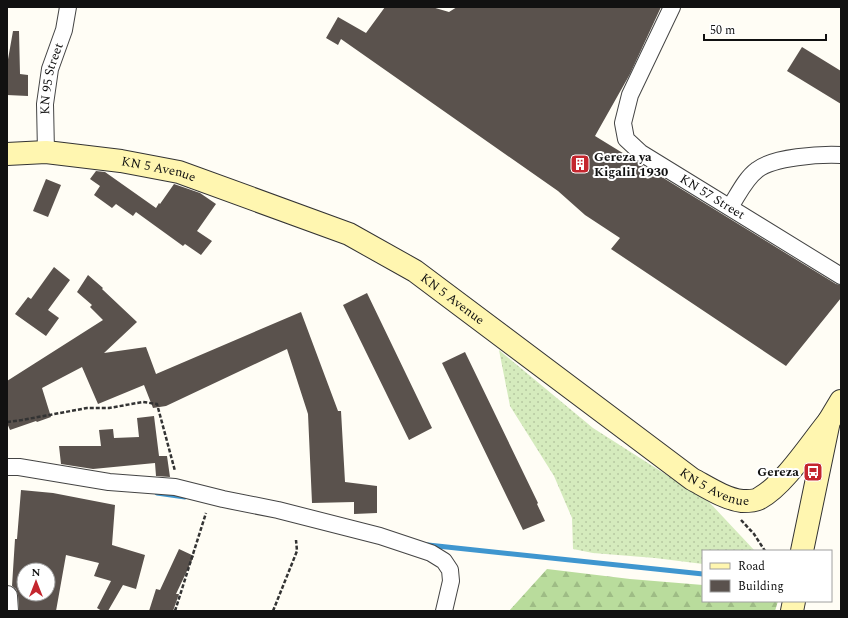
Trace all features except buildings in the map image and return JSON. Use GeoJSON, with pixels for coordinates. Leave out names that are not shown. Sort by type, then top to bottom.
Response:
{"type":"FeatureCollection","features":[{"type":"Feature","properties":{"kind":"main road","name":"KN 5 Avenue"},"geometry":{"type":"LineString","coordinates":[[7,154],[46,152],[121,161],[179,172],[349,234],[415,271],[692,479],[717,493],[742,501],[758,500],[774,488],[797,462],[829,421]]}},
{"type":"Feature","properties":{"kind":"main road"},"geometry":{"type":"LineString","coordinates":[[802,550],[829,421],[841,401]]}},
{"type":"Feature","properties":{"kind":"street","name":"KN 95 Street"},"geometry":{"type":"LineString","coordinates":[[46,152],[45,104],[50,69],[64,30],[68,7]]}},
{"type":"Feature","properties":{"kind":"street","name":"KN 57 Street"},"geometry":{"type":"LineString","coordinates":[[672,7],[630,95],[623,123],[626,139],[641,153],[841,276]]}},
{"type":"Feature","properties":{"kind":"street"},"geometry":{"type":"LineString","coordinates":[[730,207],[748,178],[758,169],[774,162],[801,157],[841,155]]}},
{"type":"Feature","properties":{"kind":"street"},"geometry":{"type":"LineString","coordinates":[[7,467],[19,467],[109,482],[174,487],[278,510],[373,534],[431,553],[444,561],[450,570],[451,581],[444,611]]}},
{"type":"Feature","properties":{"kind":"street"},"geometry":{"type":"LineString","coordinates":[[7,596],[8,611]]}},
{"type":"Feature","properties":{"kind":"path"},"geometry":{"type":"LineString","coordinates":[[7,422],[87,408],[108,408],[143,402],[157,404],[175,466],[176,484],[174,487]]}},
{"type":"Feature","properties":{"kind":"path"},"geometry":{"type":"LineString","coordinates":[[175,611],[206,513]]}},
{"type":"Feature","properties":{"kind":"path","name":"KN 5 Avenue"},"geometry":{"type":"LineString","coordinates":[[737,517],[754,534],[764,550]]}},
{"type":"Feature","properties":{"kind":"path"},"geometry":{"type":"LineString","coordinates":[[273,611],[297,550],[296,540]]}},
{"type":"Feature","properties":{"kind":"green space"},"geometry":{"type":"Polygon","coordinates":[[[499,350],[593,428],[709,502],[754,550],[702,550],[702,564],[593,553],[573,549],[572,518],[554,476],[510,406],[499,350]]]}},
{"type":"Feature","properties":{"kind":"green space"},"geometry":{"type":"Polygon","coordinates":[[[547,569],[630,579],[702,585],[702,602],[778,602],[775,611],[509,611],[547,569]]]}},
{"type":"Feature","properties":{"kind":"waterway"},"geometry":{"type":"LineString","coordinates":[[157,493],[185,497]]}},
{"type":"Feature","properties":{"kind":"waterway"},"geometry":{"type":"LineString","coordinates":[[428,545],[702,574]]}},
{"type":"Feature","properties":{"kind":"place","name":"Gereza ya KigaliI 1930"},"geometry":{"type":"Point","coordinates":[580,164]}},
{"type":"Feature","properties":{"kind":"place","name":"Gereza"},"geometry":{"type":"Point","coordinates":[813,472]}}]}
